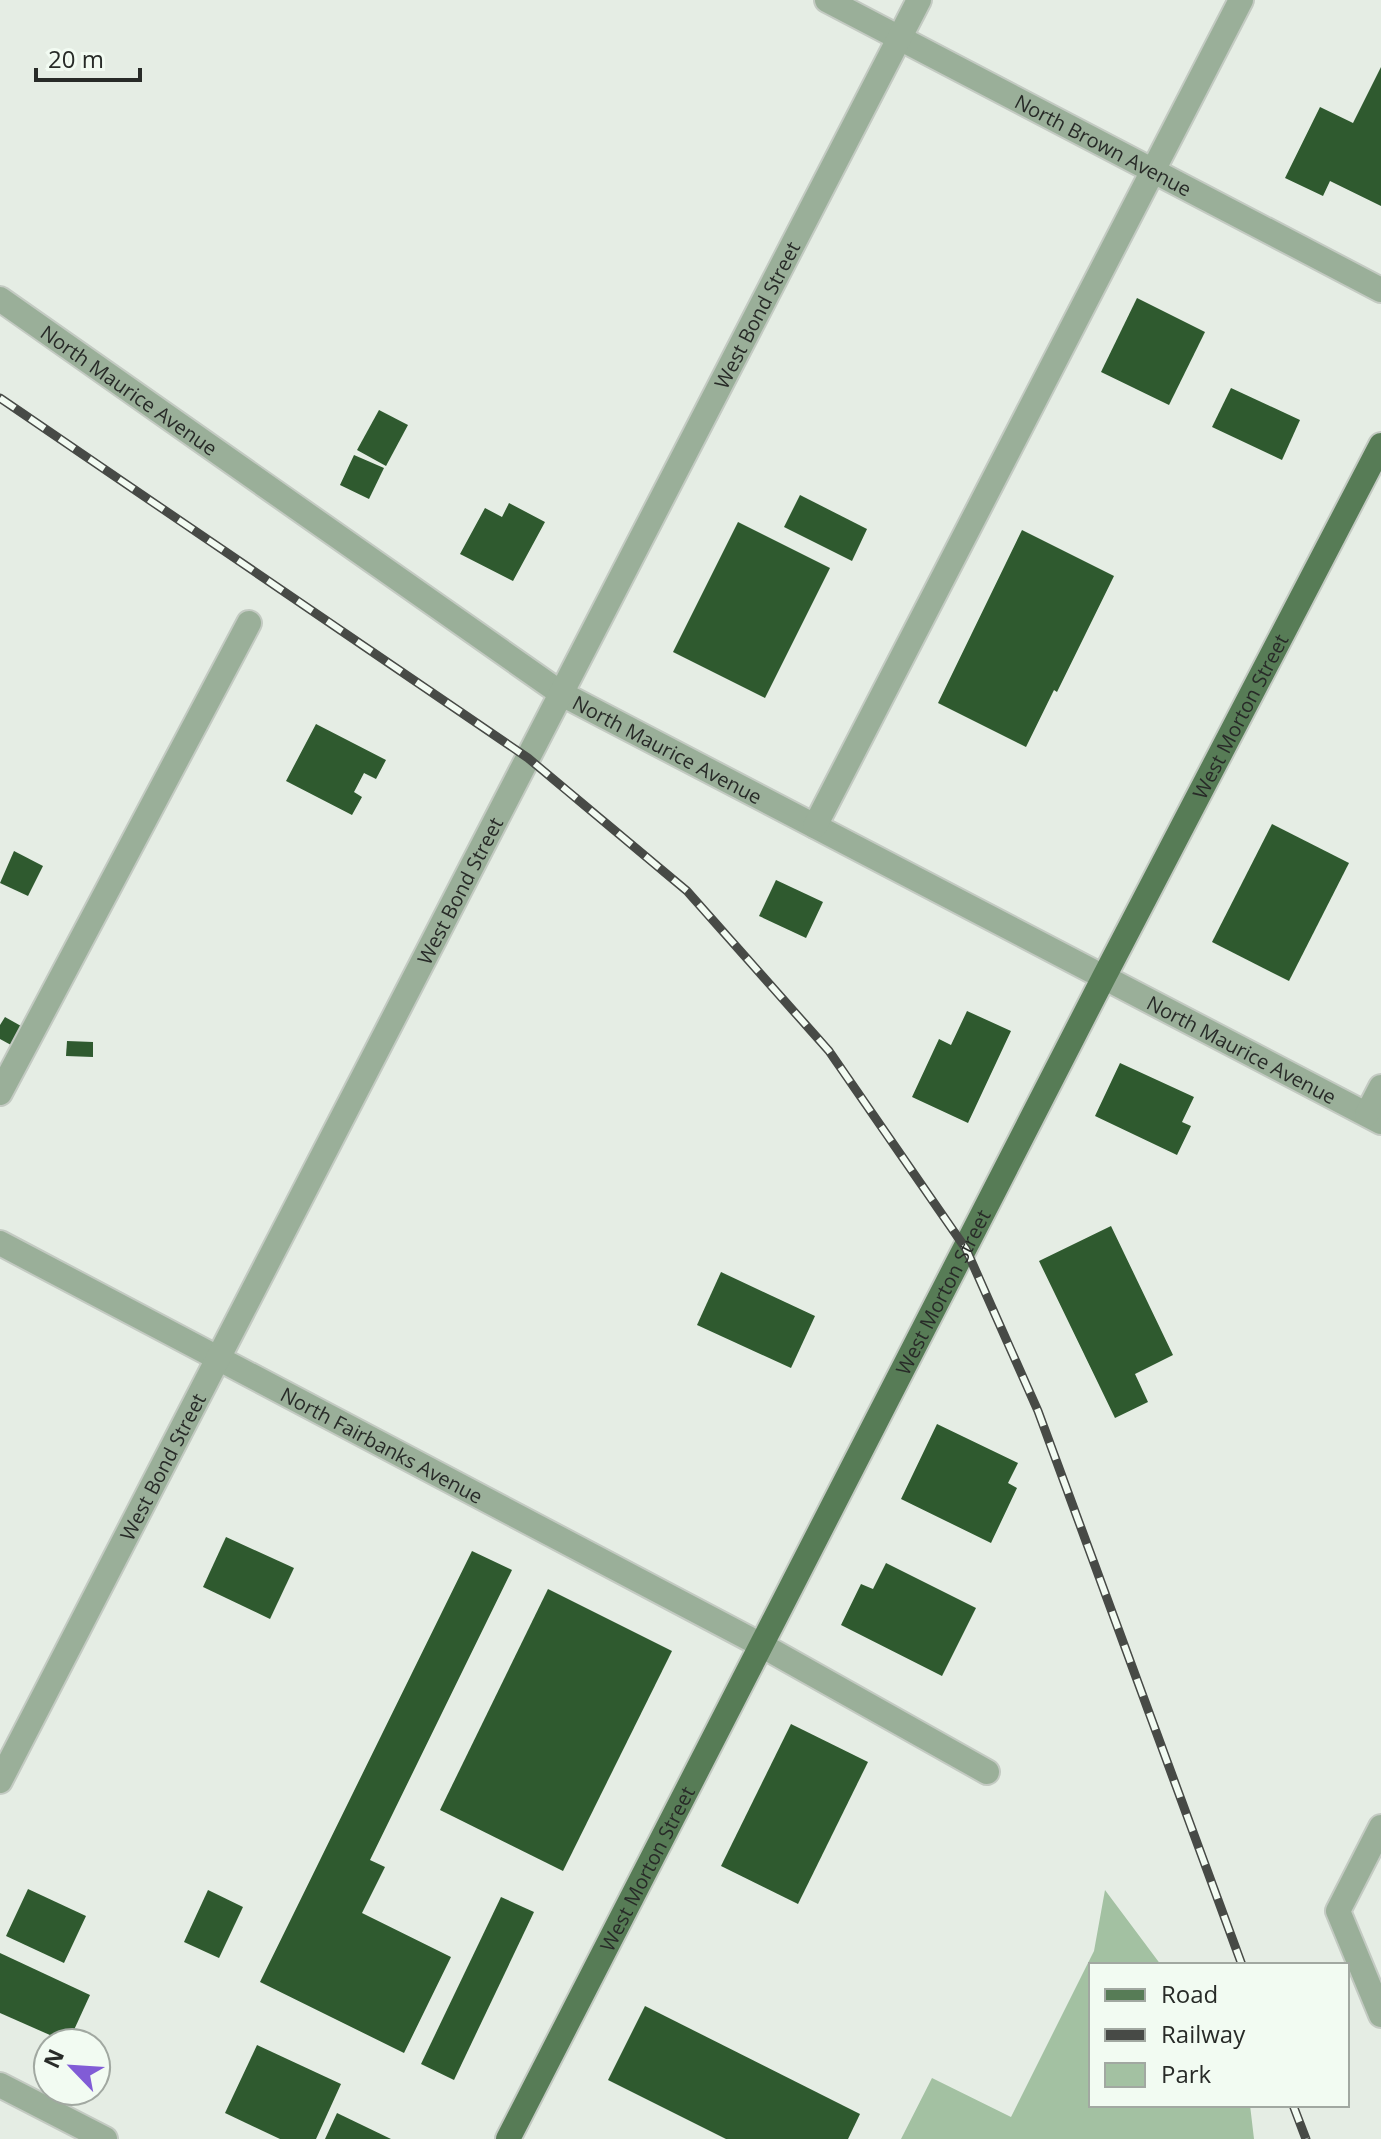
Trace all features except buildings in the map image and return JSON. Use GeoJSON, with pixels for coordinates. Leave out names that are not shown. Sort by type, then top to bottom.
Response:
{"type":"FeatureCollection","features":[{"type":"Feature","properties":{"kind":"main road","name":"West Morton Street"},"geometry":{"type":"LineString","coordinates":[[508,2139],[1104,977],[1381,445]]}},
{"type":"Feature","properties":{"kind":"street","name":"North Brown Avenue"},"geometry":{"type":"LineString","coordinates":[[827,0],[1381,290]]}},
{"type":"Feature","properties":{"kind":"street","name":"West Bond Street"},"geometry":{"type":"LineString","coordinates":[[0,1781],[919,0]]}},
{"type":"Feature","properties":{"kind":"street"},"geometry":{"type":"LineString","coordinates":[[815,826],[1241,0]]}},
{"type":"Feature","properties":{"kind":"street","name":"North Maurice Avenue"},"geometry":{"type":"LineString","coordinates":[[0,299],[562,694],[1374,1118]]}},
{"type":"Feature","properties":{"kind":"street"},"geometry":{"type":"LineString","coordinates":[[0,1093],[249,623]]}},
{"type":"Feature","properties":{"kind":"street"},"geometry":{"type":"LineString","coordinates":[[1374,1118],[1381,1087]]}},
{"type":"Feature","properties":{"kind":"street","name":"North Fairbanks Avenue"},"geometry":{"type":"LineString","coordinates":[[0,1243],[763,1646],[987,1772]]}},
{"type":"Feature","properties":{"kind":"street"},"geometry":{"type":"LineString","coordinates":[[1381,1827],[1338,1911],[1381,2015]]}},
{"type":"Feature","properties":{"kind":"street"},"geometry":{"type":"LineString","coordinates":[[0,2085],[105,2139]]}},
{"type":"Feature","properties":{"kind":"green space"},"geometry":{"type":"Polygon","coordinates":[[[1105,1890],[1160,1963],[1089,1963],[1089,2107],[1250,2107],[1254,2139],[901,2139],[932,2078],[1011,2117],[1094,1951],[1105,1890]]]}},
{"type":"Feature","properties":{"kind":"railway"},"geometry":{"type":"LineString","coordinates":[[0,398],[528,758],[687,891],[829,1051],[966,1249],[1038,1411],[1241,1963]]}},
{"type":"Feature","properties":{"kind":"railway"},"geometry":{"type":"LineString","coordinates":[[1294,2107],[1306,2139]]}}]}
